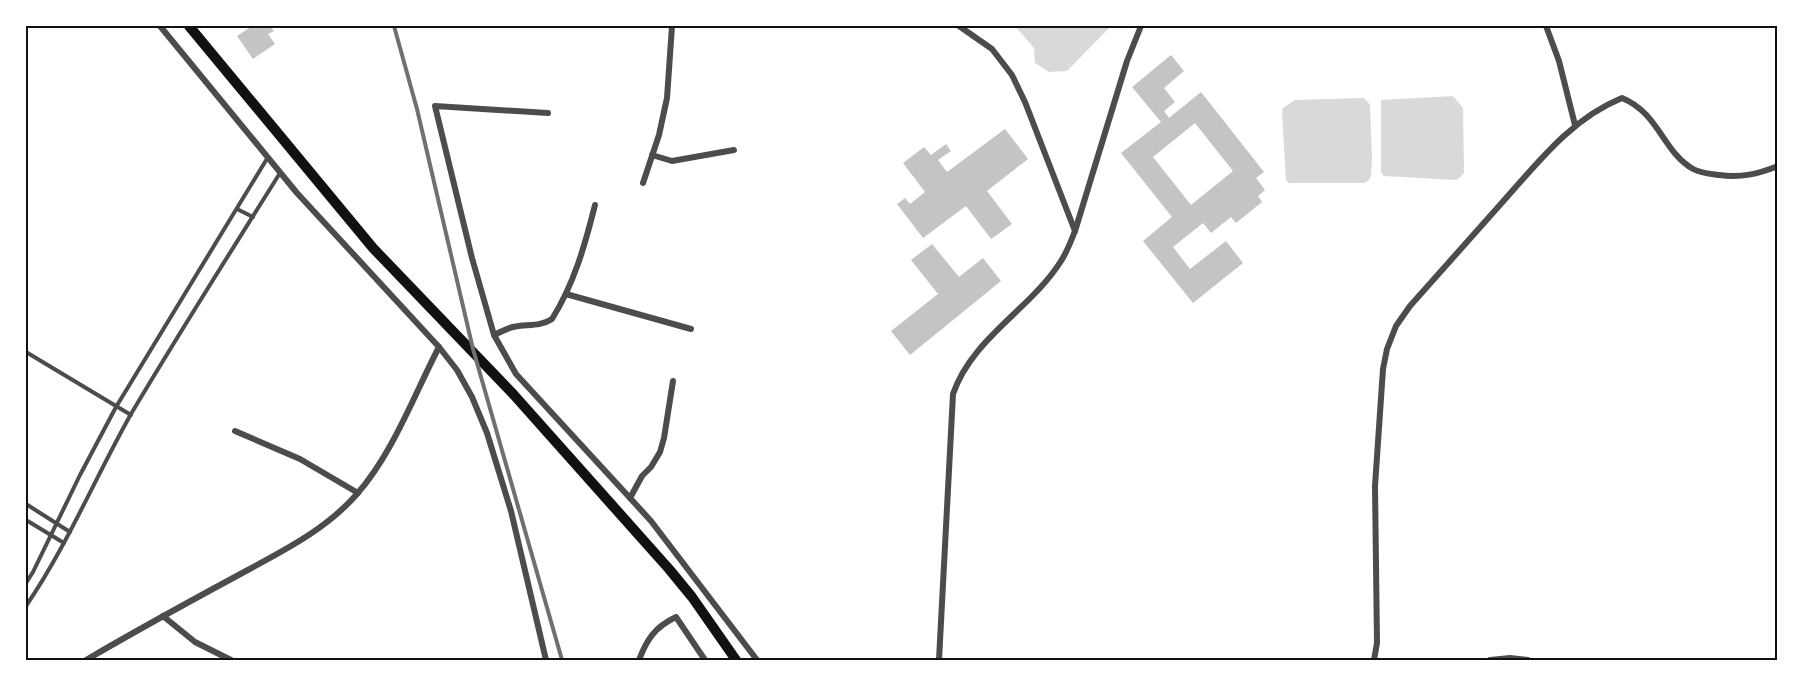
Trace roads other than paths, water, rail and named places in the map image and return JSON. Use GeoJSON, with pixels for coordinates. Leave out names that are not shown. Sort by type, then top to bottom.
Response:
{"type":"FeatureCollection","features":[{"type":"Feature","properties":{"kind":"main road"},"geometry":{"type":"LineString","coordinates":[[189,26],[374,248],[514,395],[669,569],[692,597],[736,660]]}},
{"type":"Feature","properties":{"kind":"street"},"geometry":{"type":"LineString","coordinates":[[160,26],[297,193],[439,347],[457,370],[472,397],[487,433],[511,511],[546,660]]}},
{"type":"Feature","properties":{"kind":"street"},"geometry":{"type":"LineString","coordinates":[[643,183],[667,98],[672,26]]}},
{"type":"Feature","properties":{"kind":"street"},"geometry":{"type":"LineString","coordinates":[[959,26],[992,49],[1012,75],[1025,102],[1075,231]]}},
{"type":"Feature","properties":{"kind":"street"},"geometry":{"type":"LineString","coordinates":[[939,660],[953,394],[969,361],[1047,280],[1061,261],[1075,231],[1127,61],[1141,26]]}},
{"type":"Feature","properties":{"kind":"street"},"geometry":{"type":"LineString","coordinates":[[1546,26],[1561,70],[1575,125]]}},
{"type":"Feature","properties":{"kind":"street"},"geometry":{"type":"LineString","coordinates":[[1374,660],[1377,644],[1374,522],[1376,453],[1383,369],[1387,349],[1396,326],[1410,306],[1575,125],[1622,98],[1643,110],[1680,159],[1693,169],[1707,173],[1742,176],[1762,173],[1778,166]]}},
{"type":"Feature","properties":{"kind":"street"},"geometry":{"type":"LineString","coordinates":[[548,113],[435,106],[469,247],[494,335],[516,374],[651,521],[757,660]]}},
{"type":"Feature","properties":{"kind":"street"},"geometry":{"type":"LineString","coordinates":[[652,155],[672,161],[734,150]]}},
{"type":"Feature","properties":{"kind":"street"},"geometry":{"type":"LineString","coordinates":[[494,335],[513,327],[547,322],[552,319],[566,294],[585,245],[595,205]]}},
{"type":"Feature","properties":{"kind":"street"},"geometry":{"type":"LineString","coordinates":[[566,294],[691,329]]}},
{"type":"Feature","properties":{"kind":"street"},"geometry":{"type":"LineString","coordinates":[[86,660],[304,538],[336,515],[358,494],[386,453],[439,347]]}},
{"type":"Feature","properties":{"kind":"street"},"geometry":{"type":"LineString","coordinates":[[630,498],[642,476],[660,452],[673,381]]}},
{"type":"Feature","properties":{"kind":"street"},"geometry":{"type":"LineString","coordinates":[[235,430],[300,459],[358,494]]}},
{"type":"Feature","properties":{"kind":"street"},"geometry":{"type":"LineString","coordinates":[[163,616],[195,642],[231,660]]}},
{"type":"Feature","properties":{"kind":"street"},"geometry":{"type":"LineString","coordinates":[[639,660],[651,636],[661,624],[676,617],[705,660]]}},
{"type":"Feature","properties":{"kind":"street"},"geometry":{"type":"LineString","coordinates":[[1490,660],[1510,658],[1528,660]]}},
{"type":"Feature","properties":{"kind":"lane"},"geometry":{"type":"LineString","coordinates":[[26,583],[116,407],[268,157]]}},
{"type":"Feature","properties":{"kind":"lane"},"geometry":{"type":"LineString","coordinates":[[26,606],[64,543],[131,415],[280,172]]}},
{"type":"Feature","properties":{"kind":"lane"},"geometry":{"type":"LineString","coordinates":[[237,208],[253,217]]}},
{"type":"Feature","properties":{"kind":"lane"},"geometry":{"type":"LineString","coordinates":[[26,352],[131,415]]}},
{"type":"Feature","properties":{"kind":"lane"},"geometry":{"type":"LineString","coordinates":[[26,504],[70,532]]}},
{"type":"Feature","properties":{"kind":"lane"},"geometry":{"type":"LineString","coordinates":[[26,520],[64,543]]}},
{"type":"Feature","properties":{"kind":"railway"},"geometry":{"type":"LineString","coordinates":[[394,26],[417,109],[473,349],[562,660]]}}]}
